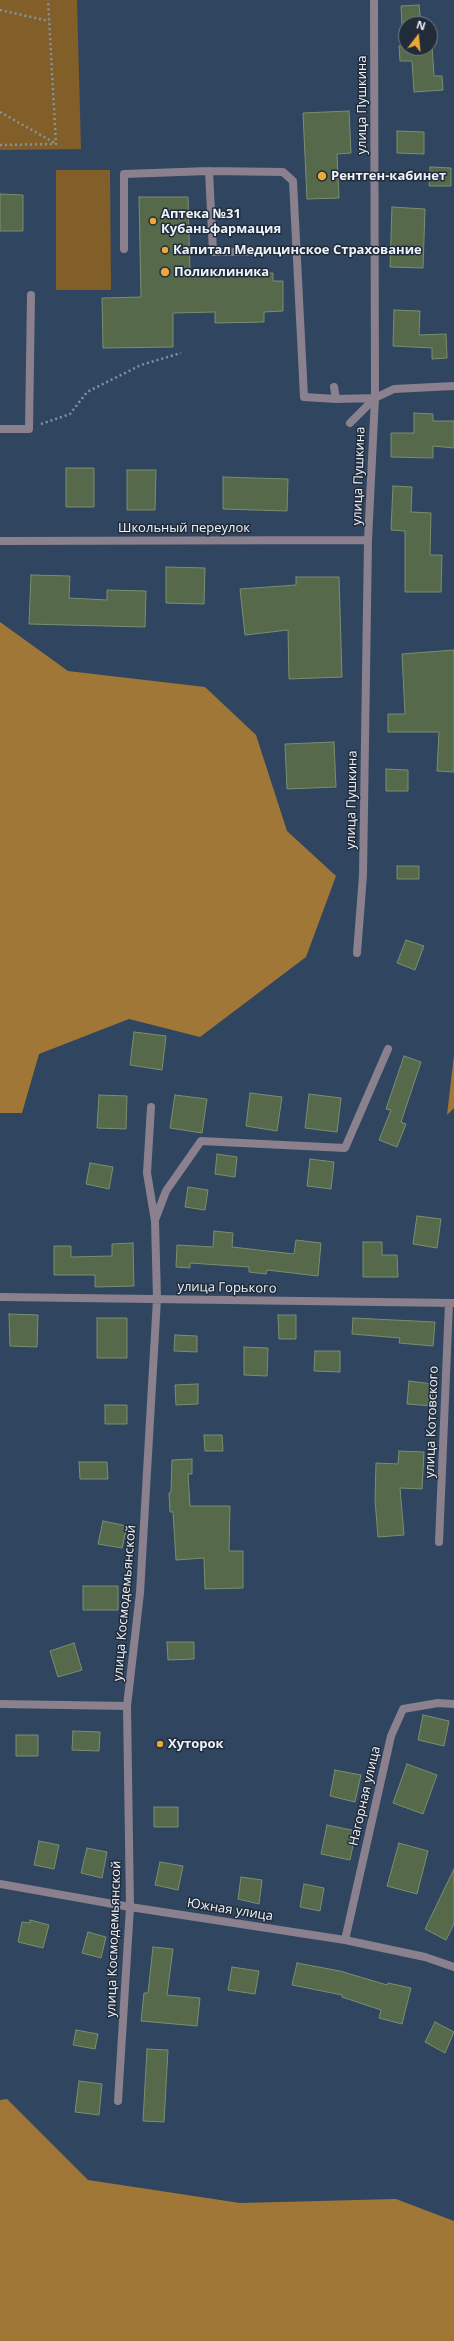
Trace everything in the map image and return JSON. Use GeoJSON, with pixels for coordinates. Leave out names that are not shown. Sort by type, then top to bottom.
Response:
{"type":"FeatureCollection","features":[{"type":"Feature","properties":{"kind":"street","name":"улица Пушкина"},"geometry":{"type":"LineString","coordinates":[[357,953],[363,875],[368,540],[375,398],[374,0]]}},
{"type":"Feature","properties":{"kind":"street"},"geometry":{"type":"LineString","coordinates":[[124,249],[124,174],[209,171],[283,172],[293,181],[304,397],[336,399],[375,398]]}},
{"type":"Feature","properties":{"kind":"street"},"geometry":{"type":"LineString","coordinates":[[209,171],[213,252],[297,251]]}},
{"type":"Feature","properties":{"kind":"street"},"geometry":{"type":"LineString","coordinates":[[0,429],[29,428],[31,295]]}},
{"type":"Feature","properties":{"kind":"street"},"geometry":{"type":"LineString","coordinates":[[350,423],[375,398],[394,389],[454,386]]}},
{"type":"Feature","properties":{"kind":"street"},"geometry":{"type":"LineString","coordinates":[[334,387],[336,399]]}},
{"type":"Feature","properties":{"kind":"street","name":"Школьный переулок"},"geometry":{"type":"LineString","coordinates":[[0,541],[368,540]]}},
{"type":"Feature","properties":{"kind":"street"},"geometry":{"type":"LineString","coordinates":[[155,1221],[166,1191],[201,1141],[345,1148],[388,1049]]}},
{"type":"Feature","properties":{"kind":"street","name":"улица Космодемьянской"},"geometry":{"type":"LineString","coordinates":[[118,2102],[130,1908],[127,1706],[140,1593],[157,1299],[155,1221],[146,1173],[151,1107]]}},
{"type":"Feature","properties":{"kind":"street","name":"улица Горького"},"geometry":{"type":"LineString","coordinates":[[0,1297],[451,1303]]}},
{"type":"Feature","properties":{"kind":"street","name":"улица Котовского"},"geometry":{"type":"LineString","coordinates":[[439,1542],[451,1303]]}},
{"type":"Feature","properties":{"kind":"street","name":"Нагорная улица"},"geometry":{"type":"LineString","coordinates":[[345,1940],[391,1736],[403,1708],[438,1703],[454,1704]]}},
{"type":"Feature","properties":{"kind":"street"},"geometry":{"type":"LineString","coordinates":[[0,1704],[127,1706]]}},
{"type":"Feature","properties":{"kind":"street","name":"Южная улица"},"geometry":{"type":"LineString","coordinates":[[0,1884],[130,1908],[345,1940],[425,1957],[454,1967]]}},
{"type":"Feature","properties":{"kind":"path"},"geometry":{"type":"LineString","coordinates":[[48,0],[56,144]]}},
{"type":"Feature","properties":{"kind":"path"},"geometry":{"type":"LineString","coordinates":[[0,10],[49,20]]}},
{"type":"Feature","properties":{"kind":"path"},"geometry":{"type":"LineString","coordinates":[[0,112],[56,144]]}},
{"type":"Feature","properties":{"kind":"path"},"geometry":{"type":"LineString","coordinates":[[0,145],[56,144]]}},
{"type":"Feature","properties":{"kind":"path"},"geometry":{"type":"LineString","coordinates":[[29,428],[70,414],[87,392],[94,388],[141,365],[181,353]]}},
{"type":"Feature","properties":{"kind":"shaded area"},"geometry":{"type":"Polygon","coordinates":[[[0,0],[77,0],[81,149],[0,150],[0,0]]]}},
{"type":"Feature","properties":{"kind":"shaded area"},"geometry":{"type":"Polygon","coordinates":[[[56,170],[110,170],[111,290],[56,290],[56,170]]]}},
{"type":"Feature","properties":{"kind":"shaded area"},"geometry":{"type":"Polygon","coordinates":[[[0,622],[68,671],[205,687],[256,735],[287,831],[336,876],[306,957],[200,1037],[129,1019],[39,1054],[22,1113],[0,1113],[0,622]]]}},
{"type":"Feature","properties":{"kind":"shaded area"},"geometry":{"type":"Polygon","coordinates":[[[454,1055],[454,1108],[447,1115],[454,1055]]]}},
{"type":"Feature","properties":{"kind":"shaded area"},"geometry":{"type":"Polygon","coordinates":[[[7,2099],[88,2180],[240,2203],[396,2199],[454,2221],[454,2341],[0,2341],[0,2100],[7,2099]]]}},
{"type":"Feature","properties":{"kind":"building"},"geometry":{"type":"Polygon","coordinates":[[[419,5],[420,16],[402,16],[401,6],[419,5]]]}},
{"type":"Feature","properties":{"kind":"building"},"geometry":{"type":"Polygon","coordinates":[[[400,56],[433,56],[434,76],[442,76],[443,90],[414,92],[412,61],[400,61],[400,56]]]}},
{"type":"Feature","properties":{"kind":"building","name":"Рентген-кабинет"},"geometry":{"type":"Polygon","coordinates":[[[349,111],[351,153],[337,154],[339,198],[307,199],[303,113],[349,111]]]}},
{"type":"Feature","properties":{"kind":"building"},"geometry":{"type":"Polygon","coordinates":[[[397,131],[424,132],[424,154],[397,153],[397,131]]]}},
{"type":"Feature","properties":{"kind":"building"},"geometry":{"type":"Polygon","coordinates":[[[430,167],[451,168],[451,186],[429,186],[430,167]]]}},
{"type":"Feature","properties":{"kind":"building"},"geometry":{"type":"Polygon","coordinates":[[[0,194],[23,195],[23,231],[0,231],[0,194]]]}},
{"type":"Feature","properties":{"kind":"building","name":"Поликлиника"},"geometry":{"type":"Polygon","coordinates":[[[139,197],[188,197],[190,272],[273,273],[273,281],[283,281],[283,311],[264,312],[264,322],[215,323],[215,312],[173,313],[173,347],[103,348],[102,298],[141,297],[139,197]]]}},
{"type":"Feature","properties":{"kind":"building"},"geometry":{"type":"Polygon","coordinates":[[[392,207],[425,209],[423,268],[390,267],[392,207]]]}},
{"type":"Feature","properties":{"kind":"building"},"geometry":{"type":"Polygon","coordinates":[[[394,310],[420,311],[419,335],[446,334],[447,358],[432,359],[432,348],[393,346],[394,310]]]}},
{"type":"Feature","properties":{"kind":"building"},"geometry":{"type":"Polygon","coordinates":[[[414,413],[433,414],[433,421],[454,421],[454,448],[433,446],[433,458],[391,457],[391,433],[414,433],[414,413]]]}},
{"type":"Feature","properties":{"kind":"building"},"geometry":{"type":"Polygon","coordinates":[[[66,468],[94,468],[94,507],[66,507],[66,468]]]}},
{"type":"Feature","properties":{"kind":"building"},"geometry":{"type":"Polygon","coordinates":[[[127,470],[156,470],[155,510],[127,510],[127,470]]]}},
{"type":"Feature","properties":{"kind":"building"},"geometry":{"type":"Polygon","coordinates":[[[223,477],[288,479],[287,511],[223,509],[223,477]]]}},
{"type":"Feature","properties":{"kind":"building"},"geometry":{"type":"Polygon","coordinates":[[[393,486],[412,487],[411,512],[431,513],[430,555],[442,555],[441,592],[405,592],[405,531],[391,530],[393,486]]]}},
{"type":"Feature","properties":{"kind":"building"},"geometry":{"type":"Polygon","coordinates":[[[166,567],[205,568],[204,604],[166,603],[166,567]]]}},
{"type":"Feature","properties":{"kind":"building"},"geometry":{"type":"Polygon","coordinates":[[[31,575],[70,576],[69,598],[107,600],[107,590],[146,591],[145,627],[29,624],[31,575]]]}},
{"type":"Feature","properties":{"kind":"building"},"geometry":{"type":"Polygon","coordinates":[[[296,577],[339,577],[342,677],[289,679],[288,630],[245,635],[240,589],[296,585],[296,577]]]}},
{"type":"Feature","properties":{"kind":"building"},"geometry":{"type":"Polygon","coordinates":[[[454,650],[454,772],[437,771],[439,732],[388,732],[388,714],[405,714],[402,654],[454,650]]]}},
{"type":"Feature","properties":{"kind":"building"},"geometry":{"type":"Polygon","coordinates":[[[334,742],[336,787],[287,789],[285,744],[334,742]]]}},
{"type":"Feature","properties":{"kind":"building"},"geometry":{"type":"Polygon","coordinates":[[[386,769],[408,770],[408,791],[386,791],[386,769]]]}},
{"type":"Feature","properties":{"kind":"building"},"geometry":{"type":"Polygon","coordinates":[[[397,866],[419,866],[419,879],[397,879],[397,866]]]}},
{"type":"Feature","properties":{"kind":"building"},"geometry":{"type":"Polygon","coordinates":[[[406,940],[424,946],[415,970],[397,963],[406,940]]]}},
{"type":"Feature","properties":{"kind":"building"},"geometry":{"type":"Polygon","coordinates":[[[134,1032],[166,1036],[162,1070],[130,1065],[134,1032]]]}},
{"type":"Feature","properties":{"kind":"building"},"geometry":{"type":"Polygon","coordinates":[[[404,1056],[421,1062],[401,1122],[406,1124],[397,1147],[379,1140],[391,1110],[386,1109],[404,1056]]]}},
{"type":"Feature","properties":{"kind":"building"},"geometry":{"type":"Polygon","coordinates":[[[250,1093],[282,1097],[277,1131],[246,1126],[250,1093]]]}},
{"type":"Feature","properties":{"kind":"building"},"geometry":{"type":"Polygon","coordinates":[[[309,1094],[341,1098],[337,1132],[305,1128],[309,1094]]]}},
{"type":"Feature","properties":{"kind":"building"},"geometry":{"type":"Polygon","coordinates":[[[99,1095],[127,1096],[126,1129],[97,1128],[99,1095]]]}},
{"type":"Feature","properties":{"kind":"building"},"geometry":{"type":"Polygon","coordinates":[[[175,1095],[207,1099],[202,1133],[170,1128],[175,1095]]]}},
{"type":"Feature","properties":{"kind":"building"},"geometry":{"type":"Polygon","coordinates":[[[217,1154],[237,1157],[235,1177],[215,1174],[217,1154]]]}},
{"type":"Feature","properties":{"kind":"building"},"geometry":{"type":"Polygon","coordinates":[[[310,1159],[334,1162],[331,1189],[307,1186],[310,1159]]]}},
{"type":"Feature","properties":{"kind":"building"},"geometry":{"type":"Polygon","coordinates":[[[90,1163],[113,1167],[109,1189],[86,1184],[90,1163]]]}},
{"type":"Feature","properties":{"kind":"building"},"geometry":{"type":"Polygon","coordinates":[[[188,1187],[208,1190],[205,1210],[185,1207],[188,1187]]]}},
{"type":"Feature","properties":{"kind":"building"},"geometry":{"type":"Polygon","coordinates":[[[417,1216],[441,1219],[437,1248],[413,1244],[417,1216]]]}},
{"type":"Feature","properties":{"kind":"building"},"geometry":{"type":"Polygon","coordinates":[[[214,1231],[233,1233],[232,1247],[294,1254],[296,1240],[321,1243],[318,1276],[267,1270],[266,1274],[249,1272],[249,1267],[190,1263],[190,1268],[176,1267],[177,1245],[213,1247],[214,1231]]]}},
{"type":"Feature","properties":{"kind":"building"},"geometry":{"type":"Polygon","coordinates":[[[363,1242],[382,1242],[382,1255],[397,1255],[398,1277],[363,1277],[363,1242]]]}},
{"type":"Feature","properties":{"kind":"building"},"geometry":{"type":"Polygon","coordinates":[[[133,1243],[134,1286],[95,1287],[95,1275],[54,1275],[54,1246],[71,1246],[71,1257],[112,1256],[112,1244],[133,1243]]]}},
{"type":"Feature","properties":{"kind":"building"},"geometry":{"type":"Polygon","coordinates":[[[9,1314],[38,1315],[37,1347],[10,1346],[9,1314]]]}},
{"type":"Feature","properties":{"kind":"building"},"geometry":{"type":"Polygon","coordinates":[[[278,1315],[296,1315],[296,1339],[279,1339],[278,1315]]]}},
{"type":"Feature","properties":{"kind":"building"},"geometry":{"type":"Polygon","coordinates":[[[97,1318],[127,1318],[127,1358],[97,1358],[97,1318]]]}},
{"type":"Feature","properties":{"kind":"building"},"geometry":{"type":"Polygon","coordinates":[[[353,1318],[435,1322],[433,1346],[399,1343],[400,1338],[352,1334],[353,1318]]]}},
{"type":"Feature","properties":{"kind":"building"},"geometry":{"type":"Polygon","coordinates":[[[175,1335],[197,1336],[197,1352],[174,1351],[175,1335]]]}},
{"type":"Feature","properties":{"kind":"building"},"geometry":{"type":"Polygon","coordinates":[[[244,1347],[268,1348],[267,1376],[244,1375],[244,1347]]]}},
{"type":"Feature","properties":{"kind":"building"},"geometry":{"type":"Polygon","coordinates":[[[315,1351],[340,1351],[340,1372],[314,1371],[315,1351]]]}},
{"type":"Feature","properties":{"kind":"building"},"geometry":{"type":"Polygon","coordinates":[[[409,1381],[433,1384],[432,1406],[407,1404],[409,1381]]]}},
{"type":"Feature","properties":{"kind":"building"},"geometry":{"type":"Polygon","coordinates":[[[198,1384],[198,1404],[176,1405],[175,1385],[198,1384]]]}},
{"type":"Feature","properties":{"kind":"building"},"geometry":{"type":"Polygon","coordinates":[[[105,1405],[127,1405],[127,1424],[105,1424],[105,1405]]]}},
{"type":"Feature","properties":{"kind":"building"},"geometry":{"type":"Polygon","coordinates":[[[204,1435],[222,1435],[223,1451],[205,1451],[204,1435]]]}},
{"type":"Feature","properties":{"kind":"building"},"geometry":{"type":"Polygon","coordinates":[[[399,1451],[424,1452],[422,1489],[400,1488],[404,1535],[378,1537],[375,1500],[376,1463],[398,1464],[399,1451]]]}},
{"type":"Feature","properties":{"kind":"building"},"geometry":{"type":"Polygon","coordinates":[[[192,1459],[192,1474],[188,1474],[190,1506],[230,1506],[229,1551],[243,1551],[243,1588],[205,1589],[204,1558],[176,1560],[173,1512],[170,1512],[169,1493],[171,1492],[172,1460],[192,1459]]]}},
{"type":"Feature","properties":{"kind":"building"},"geometry":{"type":"Polygon","coordinates":[[[79,1462],[107,1462],[108,1479],[80,1479],[79,1462]]]}},
{"type":"Feature","properties":{"kind":"building"},"geometry":{"type":"Polygon","coordinates":[[[103,1521],[127,1526],[122,1548],[98,1544],[103,1521]]]}},
{"type":"Feature","properties":{"kind":"building"},"geometry":{"type":"Polygon","coordinates":[[[83,1586],[118,1586],[118,1610],[83,1610],[83,1586]]]}},
{"type":"Feature","properties":{"kind":"building"},"geometry":{"type":"Polygon","coordinates":[[[167,1642],[194,1642],[194,1659],[168,1660],[167,1642]]]}},
{"type":"Feature","properties":{"kind":"building"},"geometry":{"type":"Polygon","coordinates":[[[74,1643],[82,1670],[58,1677],[50,1651],[74,1643]]]}},
{"type":"Feature","properties":{"kind":"building"},"geometry":{"type":"Polygon","coordinates":[[[423,1715],[449,1721],[444,1746],[418,1740],[423,1715]]]}},
{"type":"Feature","properties":{"kind":"building"},"geometry":{"type":"Polygon","coordinates":[[[73,1731],[100,1732],[99,1751],[72,1750],[73,1731]]]}},
{"type":"Feature","properties":{"kind":"building"},"geometry":{"type":"Polygon","coordinates":[[[16,1735],[38,1735],[38,1756],[16,1756],[16,1735]]]}},
{"type":"Feature","properties":{"kind":"building"},"geometry":{"type":"Polygon","coordinates":[[[407,1764],[437,1775],[423,1814],[393,1803],[407,1764]]]}},
{"type":"Feature","properties":{"kind":"building"},"geometry":{"type":"Polygon","coordinates":[[[335,1770],[361,1775],[355,1802],[330,1796],[335,1770]]]}},
{"type":"Feature","properties":{"kind":"building"},"geometry":{"type":"Polygon","coordinates":[[[154,1807],[178,1807],[178,1827],[154,1827],[154,1807]]]}},
{"type":"Feature","properties":{"kind":"building"},"geometry":{"type":"Polygon","coordinates":[[[327,1825],[356,1831],[350,1860],[321,1854],[327,1825]]]}},
{"type":"Feature","properties":{"kind":"building"},"geometry":{"type":"Polygon","coordinates":[[[39,1841],[59,1845],[54,1869],[34,1865],[39,1841]]]}},
{"type":"Feature","properties":{"kind":"building"},"geometry":{"type":"Polygon","coordinates":[[[399,1843],[428,1851],[417,1894],[387,1886],[399,1843]]]}},
{"type":"Feature","properties":{"kind":"building"},"geometry":{"type":"Polygon","coordinates":[[[87,1848],[107,1852],[102,1878],[81,1873],[87,1848]]]}},
{"type":"Feature","properties":{"kind":"building"},"geometry":{"type":"Polygon","coordinates":[[[160,1862],[183,1866],[178,1890],[155,1885],[160,1862]]]}},
{"type":"Feature","properties":{"kind":"building"},"geometry":{"type":"Polygon","coordinates":[[[454,1869],[454,1924],[446,1940],[425,1929],[454,1869]]]}},
{"type":"Feature","properties":{"kind":"building"},"geometry":{"type":"Polygon","coordinates":[[[241,1877],[262,1880],[259,1904],[238,1899],[241,1877]]]}},
{"type":"Feature","properties":{"kind":"building"},"geometry":{"type":"Polygon","coordinates":[[[304,1884],[324,1888],[320,1911],[300,1907],[304,1884]]]}},
{"type":"Feature","properties":{"kind":"building"},"geometry":{"type":"Polygon","coordinates":[[[30,1920],[49,1925],[43,1948],[18,1942],[22,1922],[30,1923],[30,1920]]]}},
{"type":"Feature","properties":{"kind":"building"},"geometry":{"type":"Polygon","coordinates":[[[88,1932],[106,1937],[101,1958],[82,1953],[88,1932]]]}},
{"type":"Feature","properties":{"kind":"building"},"geometry":{"type":"Polygon","coordinates":[[[153,1947],[173,1949],[167,1995],[200,1998],[197,2026],[141,2021],[144,1993],[148,1993],[153,1947]]]}},
{"type":"Feature","properties":{"kind":"building"},"geometry":{"type":"Polygon","coordinates":[[[297,1963],[340,1971],[387,1985],[388,1983],[411,1988],[402,2024],[379,2018],[381,2010],[342,1997],[342,1995],[292,1985],[297,1963]]]}},
{"type":"Feature","properties":{"kind":"building"},"geometry":{"type":"Polygon","coordinates":[[[232,1967],[259,1971],[255,1994],[228,1990],[232,1967]]]}},
{"type":"Feature","properties":{"kind":"building"},"geometry":{"type":"Polygon","coordinates":[[[435,2022],[454,2032],[445,2053],[425,2042],[435,2022]]]}},
{"type":"Feature","properties":{"kind":"building"},"geometry":{"type":"Polygon","coordinates":[[[76,2030],[98,2034],[95,2049],[73,2045],[76,2030]]]}},
{"type":"Feature","properties":{"kind":"building"},"geometry":{"type":"Polygon","coordinates":[[[147,2049],[168,2050],[164,2122],[143,2121],[147,2049]]]}},
{"type":"Feature","properties":{"kind":"building"},"geometry":{"type":"Polygon","coordinates":[[[79,2081],[102,2084],[99,2115],[75,2112],[79,2081]]]}},
{"type":"Feature","properties":{"kind":"place","name":"Рентген-кабинет"},"geometry":{"type":"Point","coordinates":[322,176]}},
{"type":"Feature","properties":{"kind":"place","name":"Аптека №31 Кубаньфармация"},"geometry":{"type":"Point","coordinates":[153,221]}},
{"type":"Feature","properties":{"kind":"place","name":"Капитал Медицинское Страхование"},"geometry":{"type":"Point","coordinates":[165,250]}},
{"type":"Feature","properties":{"kind":"place","name":"Поликлиника"},"geometry":{"type":"Point","coordinates":[165,272]}},
{"type":"Feature","properties":{"kind":"place","name":"Хуторок"},"geometry":{"type":"Point","coordinates":[160,1744]}}]}
